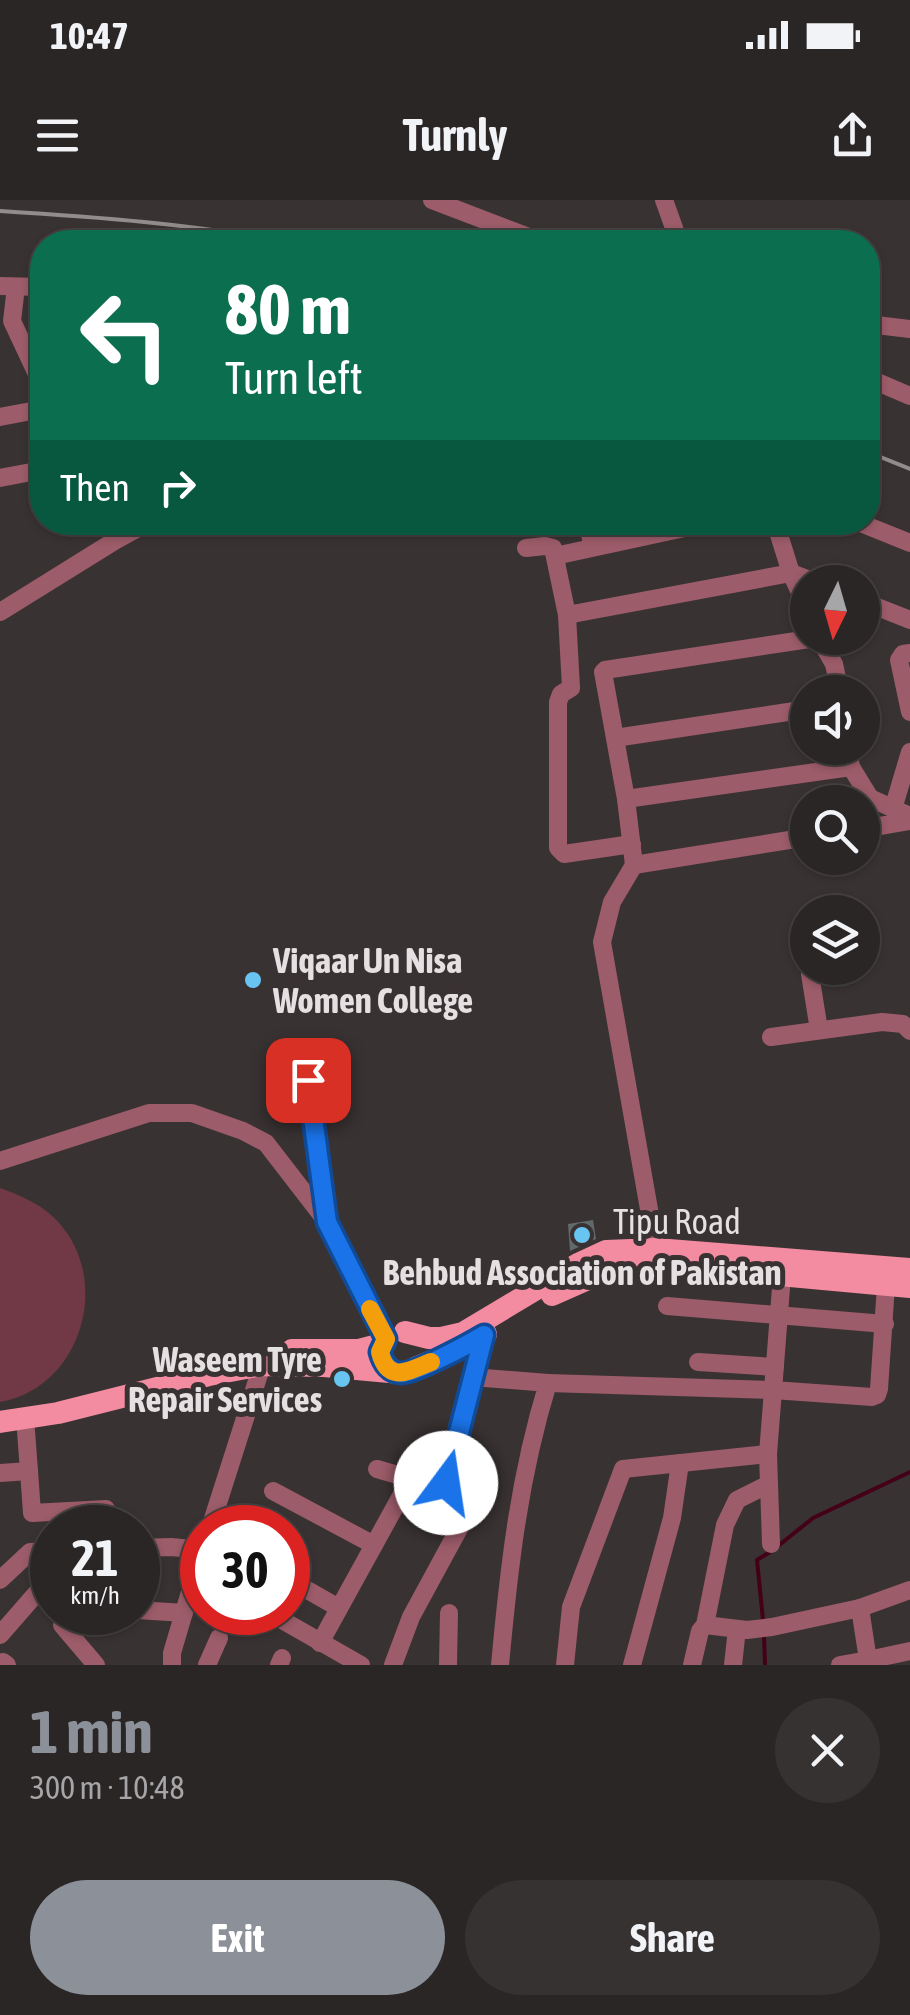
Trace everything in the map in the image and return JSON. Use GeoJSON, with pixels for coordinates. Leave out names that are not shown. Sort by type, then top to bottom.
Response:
{"type":"FeatureCollection","features":[{"type":"Feature","properties":{"kind":"main road","name":"Tipu Road"},"geometry":{"type":"LineString","coordinates":[[0,1407],[76,1394],[251,1352],[359,1350],[391,1338],[463,1333],[606,1251],[656,1249],[910,1269]]}},
{"type":"Feature","properties":{"kind":"main road"},"geometry":{"type":"LineString","coordinates":[[0,1422],[58,1413],[262,1365],[324,1366],[407,1370],[420,1360],[422,1352],[420,1342],[413,1336],[391,1338],[382,1360],[392,1371],[407,1370],[461,1349],[568,1287],[629,1261],[910,1287]]}},
{"type":"Feature","properties":{"kind":"street"},"geometry":{"type":"LineString","coordinates":[[432,200],[483,230]]}},
{"type":"Feature","properties":{"kind":"street"},"geometry":{"type":"LineString","coordinates":[[664,200],[675,230]]}},
{"type":"Feature","properties":{"kind":"street"},"geometry":{"type":"LineString","coordinates":[[8,286],[12,321],[30,359]]}},
{"type":"Feature","properties":{"kind":"street"},"geometry":{"type":"LineString","coordinates":[[880,325],[910,329]]}},
{"type":"Feature","properties":{"kind":"street"},"geometry":{"type":"LineString","coordinates":[[880,383],[910,396]]}},
{"type":"Feature","properties":{"kind":"street"},"geometry":{"type":"LineString","coordinates":[[0,417],[30,411]]}},
{"type":"Feature","properties":{"kind":"street"},"geometry":{"type":"LineString","coordinates":[[0,478],[30,472]]}},
{"type":"Feature","properties":{"kind":"street"},"geometry":{"type":"LineString","coordinates":[[880,531],[910,544]]}},
{"type":"Feature","properties":{"kind":"street"},"geometry":{"type":"LineString","coordinates":[[0,612],[106,535]]}},
{"type":"Feature","properties":{"kind":"street"},"geometry":{"type":"LineString","coordinates":[[591,535],[593,547]]}},
{"type":"Feature","properties":{"kind":"street"},"geometry":{"type":"LineString","coordinates":[[555,556],[631,535]]}},
{"type":"Feature","properties":{"kind":"street"},"geometry":{"type":"LineString","coordinates":[[779,535],[790,570]]}},
{"type":"Feature","properties":{"kind":"street"},"geometry":{"type":"LineString","coordinates":[[526,548],[550,546],[567,614],[571,688],[561,694],[558,702],[558,848],[564,854],[632,844]]}},
{"type":"Feature","properties":{"kind":"street"},"geometry":{"type":"LineString","coordinates":[[567,614],[790,573]]}},
{"type":"Feature","properties":{"kind":"street"},"geometry":{"type":"LineString","coordinates":[[880,608],[910,620]]}},
{"type":"Feature","properties":{"kind":"street"},"geometry":{"type":"LineString","coordinates":[[656,1249],[602,942],[612,902],[634,865],[626,799],[602,675],[604,670],[790,642]]}},
{"type":"Feature","properties":{"kind":"street"},"geometry":{"type":"LineString","coordinates":[[910,653],[899,660],[910,712]]}},
{"type":"Feature","properties":{"kind":"street"},"geometry":{"type":"LineString","coordinates":[[615,738],[790,712]]}},
{"type":"Feature","properties":{"kind":"street"},"geometry":{"type":"LineString","coordinates":[[904,815],[910,752]]}},
{"type":"Feature","properties":{"kind":"street"},"geometry":{"type":"LineString","coordinates":[[626,799],[851,767],[870,798],[904,815]]}},
{"type":"Feature","properties":{"kind":"street"},"geometry":{"type":"LineString","coordinates":[[880,823],[904,815]]}},
{"type":"Feature","properties":{"kind":"street"},"geometry":{"type":"LineString","coordinates":[[634,865],[790,841]]}},
{"type":"Feature","properties":{"kind":"street"},"geometry":{"type":"LineString","coordinates":[[812,985],[820,1030]]}},
{"type":"Feature","properties":{"kind":"street"},"geometry":{"type":"LineString","coordinates":[[770,1037],[895,1022],[910,1031]]}},
{"type":"Feature","properties":{"kind":"street"},"geometry":{"type":"LineString","coordinates":[[308,1080],[327,1222]]}},
{"type":"Feature","properties":{"kind":"street"},"geometry":{"type":"LineString","coordinates":[[0,1161],[148,1113],[192,1113],[243,1130],[266,1143],[327,1222],[391,1338]]}},
{"type":"Feature","properties":{"kind":"street"},"geometry":{"type":"LineString","coordinates":[[772,1544],[768,1454],[782,1276]]}},
{"type":"Feature","properties":{"kind":"street"},"geometry":{"type":"LineString","coordinates":[[472,1378],[872,1397],[877,1395],[886,1285]]}},
{"type":"Feature","properties":{"kind":"street"},"geometry":{"type":"LineString","coordinates":[[667,1306],[884,1324]]}},
{"type":"Feature","properties":{"kind":"street"},"geometry":{"type":"LineString","coordinates":[[446,1483],[484,1335]]}},
{"type":"Feature","properties":{"kind":"street"},"geometry":{"type":"LineString","coordinates":[[698,1362],[775,1366]]}},
{"type":"Feature","properties":{"kind":"street"},"geometry":{"type":"LineString","coordinates":[[217,1505],[262,1365]]}},
{"type":"Feature","properties":{"kind":"street"},"geometry":{"type":"LineString","coordinates":[[500,1665],[507,1579],[524,1477],[531,1437],[548,1383]]}},
{"type":"Feature","properties":{"kind":"street"},"geometry":{"type":"LineString","coordinates":[[26,1418],[31,1505]]}},
{"type":"Feature","properties":{"kind":"street"},"geometry":{"type":"LineString","coordinates":[[565,1665],[571,1607],[623,1470],[768,1454]]}},
{"type":"Feature","properties":{"kind":"street"},"geometry":{"type":"LineString","coordinates":[[632,1665],[672,1518],[680,1464]]}},
{"type":"Feature","properties":{"kind":"street"},"geometry":{"type":"LineString","coordinates":[[376,1469],[415,1480],[446,1483],[474,1494],[474,1501],[411,1617],[393,1665]]}},
{"type":"Feature","properties":{"kind":"street"},"geometry":{"type":"LineString","coordinates":[[0,1473],[29,1471]]}},
{"type":"Feature","properties":{"kind":"street"},"geometry":{"type":"LineString","coordinates":[[320,1643],[407,1486],[415,1480]]}},
{"type":"Feature","properties":{"kind":"street"},"geometry":{"type":"LineString","coordinates":[[692,1665],[705,1625],[725,1525],[737,1500],[769,1484]]}},
{"type":"Feature","properties":{"kind":"street"},"geometry":{"type":"LineString","coordinates":[[273,1491],[374,1545]]}},
{"type":"Feature","properties":{"kind":"street"},"geometry":{"type":"LineString","coordinates":[[0,1580],[30,1552]]}},
{"type":"Feature","properties":{"kind":"street"},"geometry":{"type":"LineString","coordinates":[[705,1625],[755,1628],[860,1608],[910,1590]]}},
{"type":"Feature","properties":{"kind":"street"},"geometry":{"type":"LineString","coordinates":[[310,1591],[340,1608]]}},
{"type":"Feature","properties":{"kind":"street"},"geometry":{"type":"LineString","coordinates":[[0,1636],[30,1601]]}},
{"type":"Feature","properties":{"kind":"street"},"geometry":{"type":"LineString","coordinates":[[860,1608],[869,1662]]}},
{"type":"Feature","properties":{"kind":"street"},"geometry":{"type":"LineString","coordinates":[[448,1665],[449,1613]]}},
{"type":"Feature","properties":{"kind":"street"},"geometry":{"type":"LineString","coordinates":[[172,1665],[180,1626]]}},
{"type":"Feature","properties":{"kind":"street"},"geometry":{"type":"LineString","coordinates":[[734,1665],[755,1628]]}},
{"type":"Feature","properties":{"kind":"street"},"geometry":{"type":"LineString","coordinates":[[70,1635],[96,1665]]}},
{"type":"Feature","properties":{"kind":"street"},"geometry":{"type":"LineString","coordinates":[[307,1635],[361,1665]]}},
{"type":"Feature","properties":{"kind":"street"},"geometry":{"type":"LineString","coordinates":[[207,1665],[219,1638]]}},
{"type":"Feature","properties":{"kind":"street"},"geometry":{"type":"LineString","coordinates":[[840,1665],[869,1662],[910,1650]]}},
{"type":"Feature","properties":{"kind":"shaded area"},"geometry":{"type":"Polygon","coordinates":[[[0,1188],[40,1206],[60,1224],[76,1248],[84,1275],[85,1303],[80,1330],[68,1355],[50,1377],[28,1393],[0,1402],[0,1188]]]}},
{"type":"Feature","properties":{"kind":"building","name":"Behbud Association of Pakistan"},"geometry":{"type":"Polygon","coordinates":[[[593,1220],[596,1239],[570,1251],[568,1224],[593,1220]]]}},
{"type":"Feature","properties":{"kind":"waterway"},"geometry":{"type":"LineString","coordinates":[[778,1546],[813,1518],[910,1472]]}},
{"type":"Feature","properties":{"kind":"waterway"},"geometry":{"type":"LineString","coordinates":[[763,1620],[757,1560],[770,1552]]}},
{"type":"Feature","properties":{"kind":"waterway"},"geometry":{"type":"LineString","coordinates":[[764,1635],[765,1665]]}},
{"type":"Feature","properties":{"kind":"railway"},"geometry":{"type":"LineString","coordinates":[[0,211],[208,230]]}},
{"type":"Feature","properties":{"kind":"railway"},"geometry":{"type":"LineString","coordinates":[[880,457],[910,469]]}},
{"type":"Feature","properties":{"kind":"slow traffic"},"geometry":{"type":"LineString","coordinates":[[370,1309],[386,1339],[380,1352],[386,1366],[400,1373],[431,1362]]}},
{"type":"Feature","properties":{"kind":"place","name":"Viqaar Un Nisa Women College"},"geometry":{"type":"Point","coordinates":[253,980]}},
{"type":"Feature","properties":{"kind":"place","name":"Behbud Association of Pakistan"},"geometry":{"type":"Point","coordinates":[582,1235]}},
{"type":"Feature","properties":{"kind":"place","name":"Waseem Tyre Repair Services"},"geometry":{"type":"Point","coordinates":[342,1379]}},
{"type":"Feature","properties":{"kind":"route"},"geometry":{"type":"LineString","coordinates":[[308,1080],[327,1222],[386,1339],[380,1352],[386,1366],[392,1371],[407,1372],[484,1335],[446,1483]]}}]}
